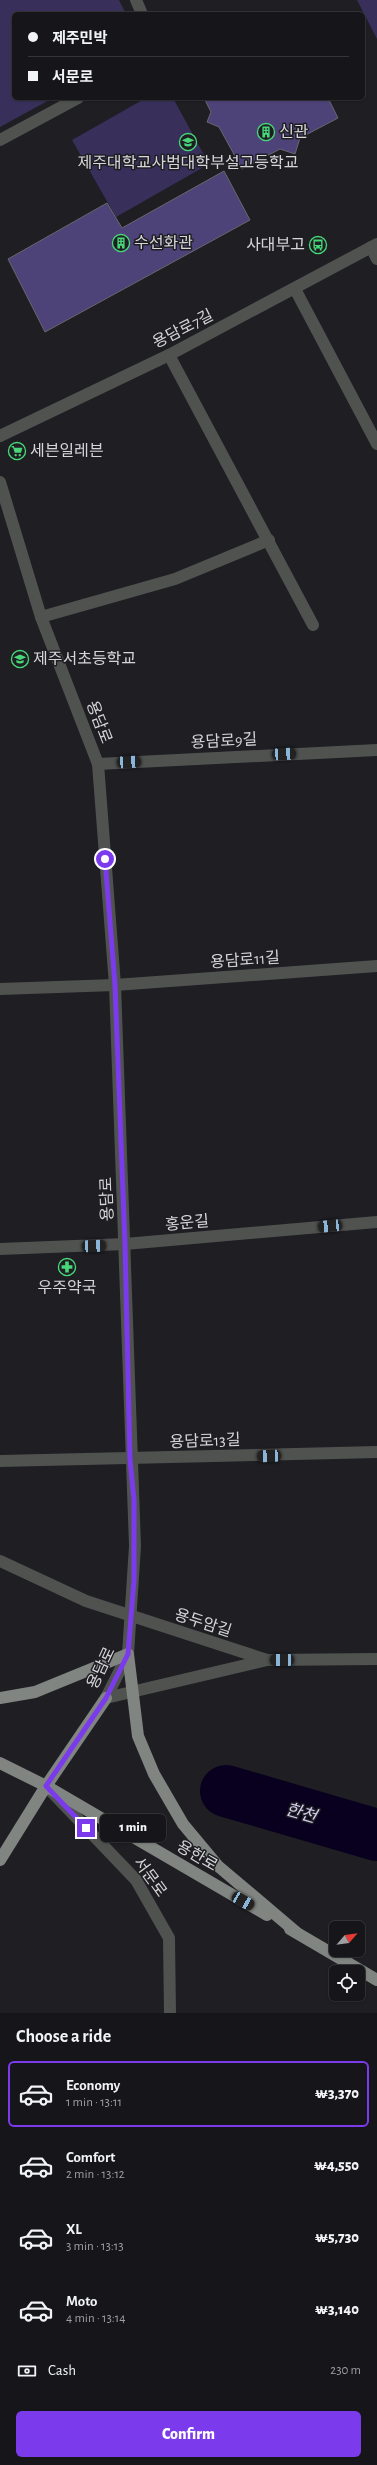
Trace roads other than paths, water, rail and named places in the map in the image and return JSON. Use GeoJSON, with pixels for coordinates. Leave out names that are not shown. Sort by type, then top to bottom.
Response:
{"type":"FeatureCollection","features":[{"type":"Feature","properties":{"kind":"main road"},"geometry":{"type":"LineString","coordinates":[[0,1698],[35,1692],[128,1654],[138,1736],[154,1774],[183,1824],[218,1866],[296,1932]]}},
{"type":"Feature","properties":{"kind":"main road","name":"용담로"},"geometry":{"type":"LineString","coordinates":[[0,1860],[46,1786],[106,1698]]}},
{"type":"Feature","properties":{"kind":"main road","name":"용한로"},"geometry":{"type":"LineString","coordinates":[[0,1763],[46,1786],[377,1980]]}},
{"type":"Feature","properties":{"kind":"street"},"geometry":{"type":"LineString","coordinates":[[136,0],[141,12]]}},
{"type":"Feature","properties":{"kind":"street"},"geometry":{"type":"LineString","coordinates":[[0,140],[74,100]]}},
{"type":"Feature","properties":{"kind":"street"},"geometry":{"type":"LineString","coordinates":[[374,245],[377,259]]}},
{"type":"Feature","properties":{"kind":"street","name":"용담로7길"},"geometry":{"type":"LineString","coordinates":[[0,436],[169,355],[295,289],[374,245]]}},
{"type":"Feature","properties":{"kind":"street"},"geometry":{"type":"LineString","coordinates":[[295,289],[377,444]]}},
{"type":"Feature","properties":{"kind":"street"},"geometry":{"type":"LineString","coordinates":[[169,355],[314,625]]}},
{"type":"Feature","properties":{"kind":"street","name":"용담로"},"geometry":{"type":"LineString","coordinates":[[0,482],[41,617],[98,764],[115,985],[125,1244],[130,1460],[135,1546],[128,1654],[106,1698]]}},
{"type":"Feature","properties":{"kind":"street"},"geometry":{"type":"LineString","coordinates":[[41,617],[175,579],[269,540]]}},
{"type":"Feature","properties":{"kind":"street","name":"용담로9길"},"geometry":{"type":"LineString","coordinates":[[98,764],[377,750]]}},
{"type":"Feature","properties":{"kind":"street","name":"용담로11길"},"geometry":{"type":"LineString","coordinates":[[115,985],[377,966]]}},
{"type":"Feature","properties":{"kind":"street"},"geometry":{"type":"LineString","coordinates":[[0,990],[115,985]]}},
{"type":"Feature","properties":{"kind":"street","name":"홍운길"},"geometry":{"type":"LineString","coordinates":[[0,1249],[125,1244],[377,1222]]}},
{"type":"Feature","properties":{"kind":"street","name":"용담로13길"},"geometry":{"type":"LineString","coordinates":[[130,1460],[377,1452]]}},
{"type":"Feature","properties":{"kind":"street"},"geometry":{"type":"LineString","coordinates":[[0,1461],[130,1460]]}},
{"type":"Feature","properties":{"kind":"street","name":"용두암길"},"geometry":{"type":"LineString","coordinates":[[0,1561],[86,1601],[130,1614],[177,1632],[267,1660]]}},
{"type":"Feature","properties":{"kind":"street"},"geometry":{"type":"LineString","coordinates":[[106,1698],[267,1660],[377,1659]]}},
{"type":"Feature","properties":{"kind":"street","name":"서문로"},"geometry":{"type":"LineString","coordinates":[[46,1786],[136,1880],[169,1938],[170,2013]]}},
{"type":"Feature","properties":{"kind":"waterway","name":"한천"},"geometry":{"type":"LineString","coordinates":[[226,1791],[377,1835]]}},
{"type":"Feature","properties":{"kind":"place","name":"신관"},"geometry":{"type":"Point","coordinates":[266,132]}},
{"type":"Feature","properties":{"kind":"place","name":"제주대학교사범대학부설고등학교"},"geometry":{"type":"Point","coordinates":[188,142]}},
{"type":"Feature","properties":{"kind":"place","name":"수선화관"},"geometry":{"type":"Point","coordinates":[121,243]}},
{"type":"Feature","properties":{"kind":"place","name":"사대부고"},"geometry":{"type":"Point","coordinates":[318,245]}},
{"type":"Feature","properties":{"kind":"place","name":"세븐일레븐"},"geometry":{"type":"Point","coordinates":[17,451]}},
{"type":"Feature","properties":{"kind":"place","name":"제주서초등학교"},"geometry":{"type":"Point","coordinates":[20,659]}},
{"type":"Feature","properties":{"kind":"place","name":"우주약국"},"geometry":{"type":"Point","coordinates":[67,1267]}}]}
